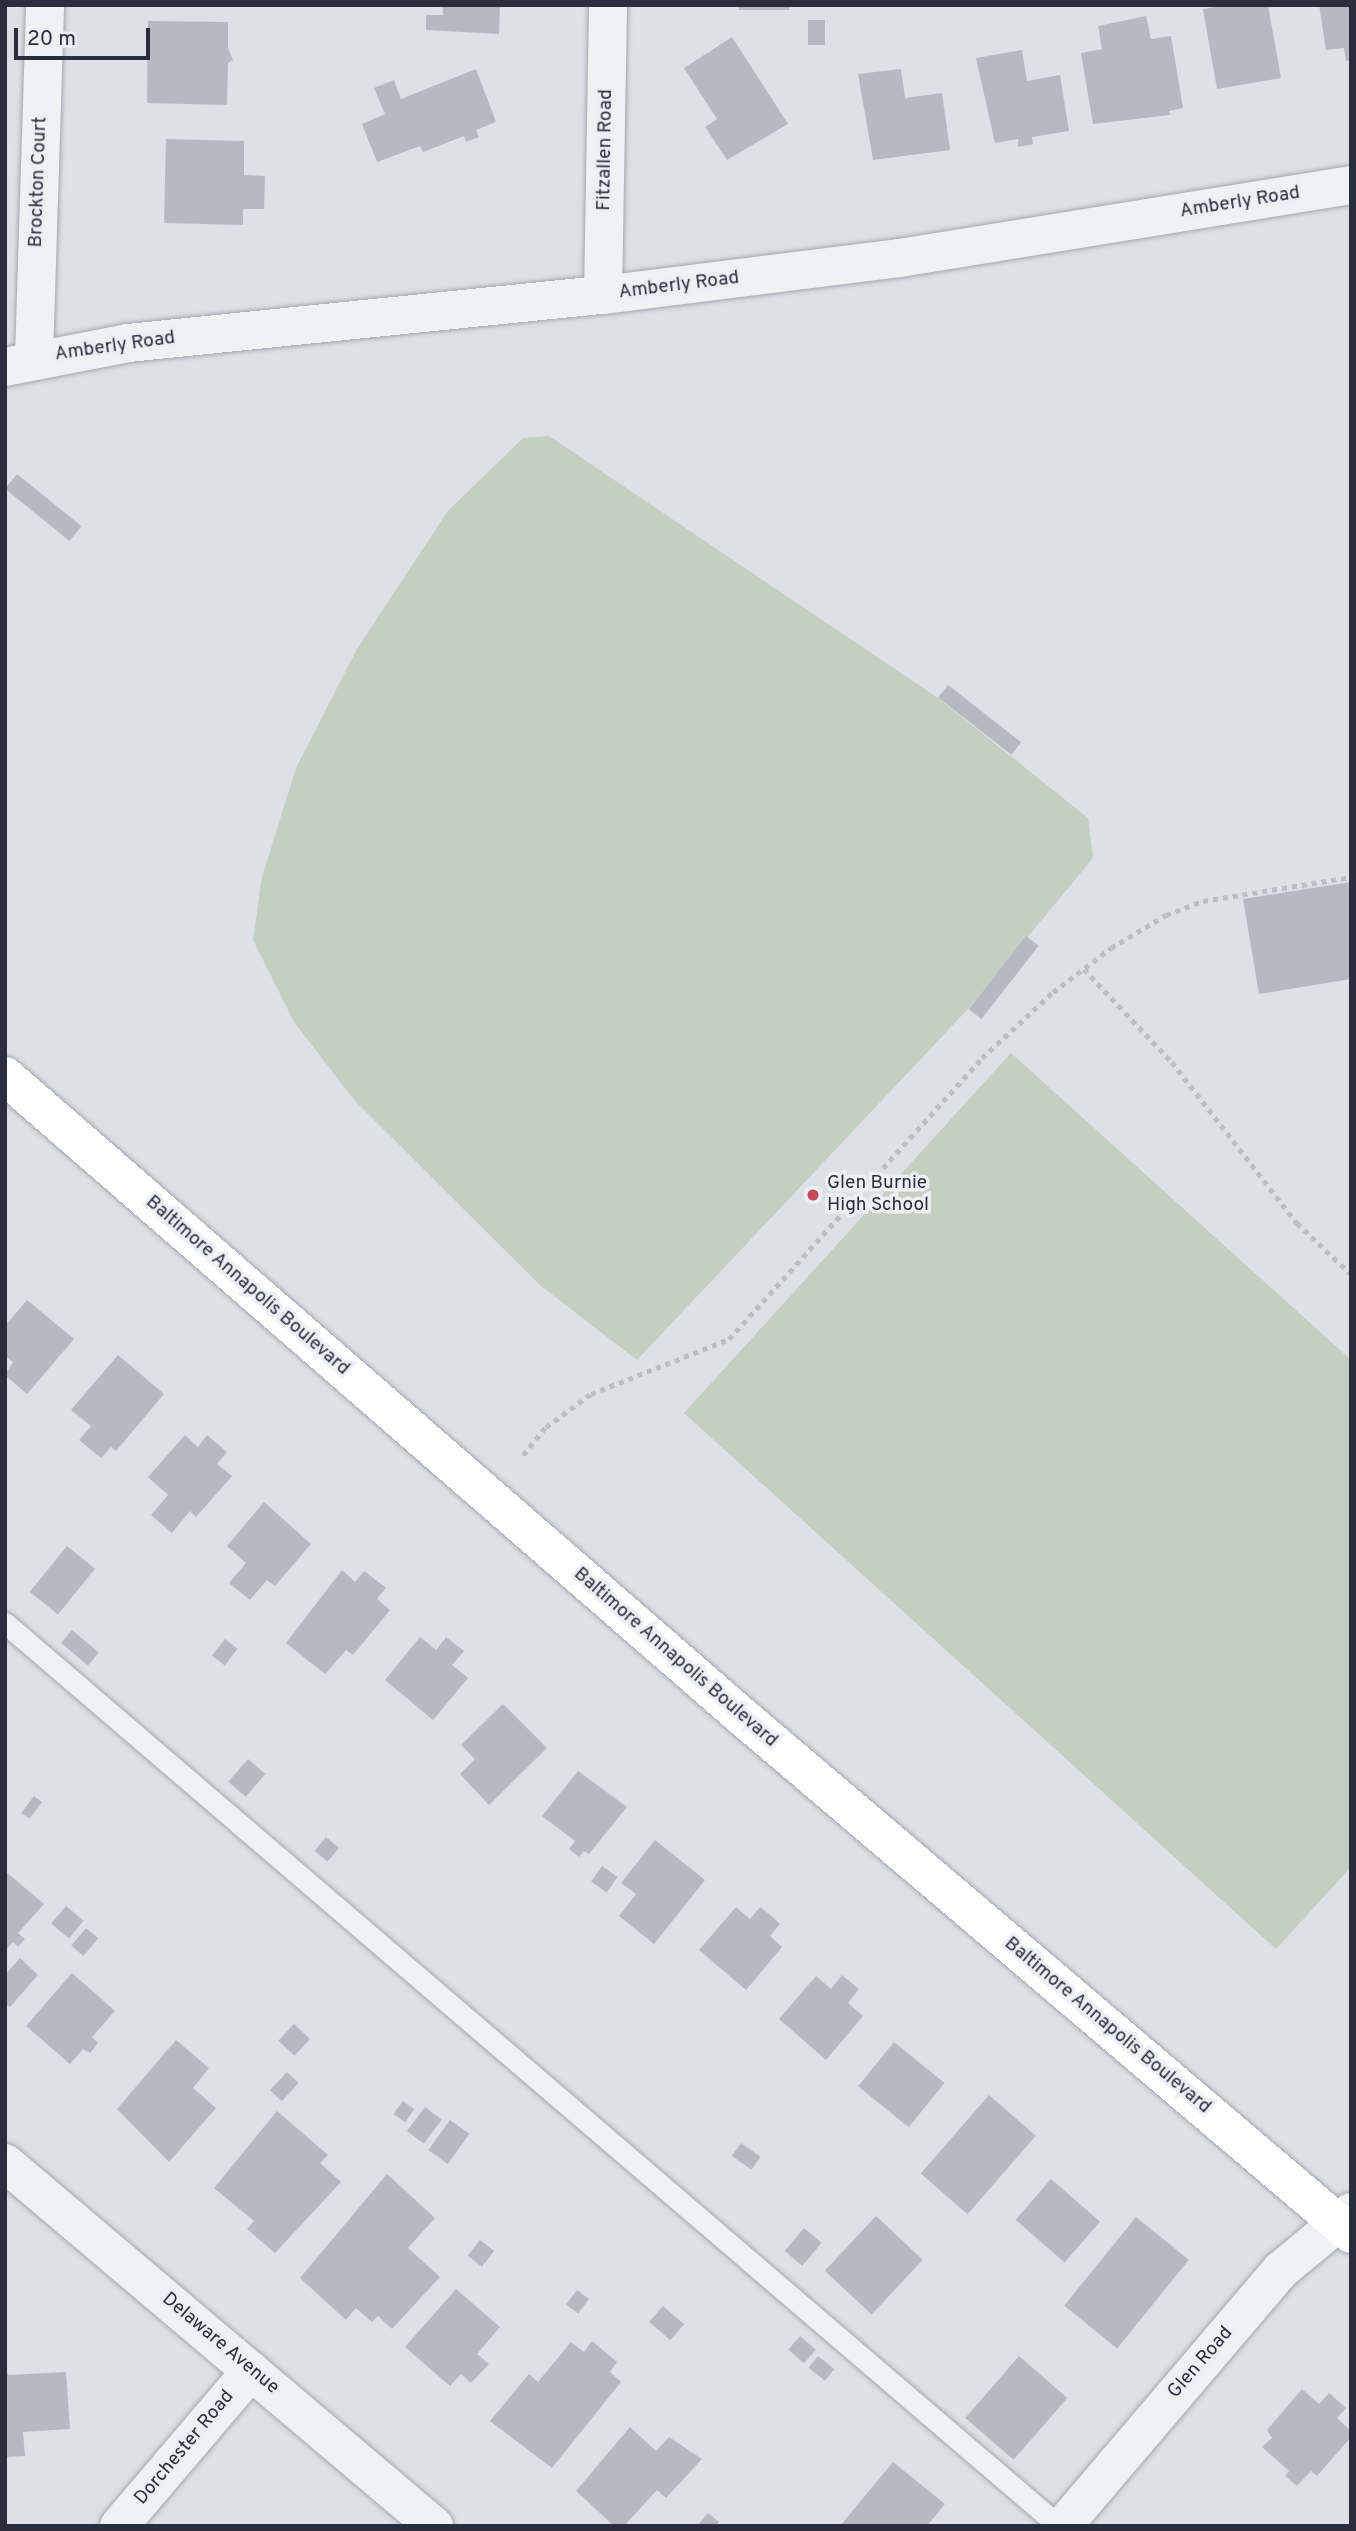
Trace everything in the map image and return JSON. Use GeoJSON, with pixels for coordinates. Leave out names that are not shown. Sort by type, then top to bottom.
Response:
{"type":"FeatureCollection","features":[{"type":"Feature","properties":{"kind":"main road","name":"Baltimore Annapolis Boulevard"},"geometry":{"type":"LineString","coordinates":[[5,1076],[755,1728],[1346,2223]]}},
{"type":"Feature","properties":{"kind":"street","name":"Brockton Court"},"geometry":{"type":"LineString","coordinates":[[20,363],[44,5]]}},
{"type":"Feature","properties":{"kind":"street","name":"Fitzallen Road"},"geometry":{"type":"LineString","coordinates":[[603,295],[608,5]]}},
{"type":"Feature","properties":{"kind":"street","name":"Amberly Road"},"geometry":{"type":"LineString","coordinates":[[20,363],[128,343],[603,295],[900,258],[1351,185]]}},
{"type":"Feature","properties":{"kind":"street","name":"Delaware Avenue"},"geometry":{"type":"LineString","coordinates":[[5,2163],[434,2526]]}},
{"type":"Feature","properties":{"kind":"street","name":"Glen Road"},"geometry":{"type":"LineString","coordinates":[[1061,2526],[1281,2270],[1346,2223]]}},
{"type":"Feature","properties":{"kind":"street","name":"Dorchester Road"},"geometry":{"type":"LineString","coordinates":[[120,2526],[251,2371]]}},
{"type":"Feature","properties":{"kind":"lane"},"geometry":{"type":"LineString","coordinates":[[5,1623],[1061,2526]]}},
{"type":"Feature","properties":{"kind":"path"},"geometry":{"type":"LineString","coordinates":[[523,1455],[546,1427],[591,1394],[729,1339],[982,1058],[1084,969],[1166,915],[1203,901],[1351,877]]}},
{"type":"Feature","properties":{"kind":"path"},"geometry":{"type":"LineString","coordinates":[[1084,969],[1172,1062],[1297,1223],[1351,1274]]}},
{"type":"Feature","properties":{"kind":"green space"},"geometry":{"type":"Polygon","coordinates":[[[549,436],[938,698],[1088,818],[1093,858],[968,1009],[637,1360],[541,1286],[355,1101],[294,1022],[253,940],[262,877],[296,768],[357,649],[447,512],[523,438],[549,436]]]}},
{"type":"Feature","properties":{"kind":"green space"},"geometry":{"type":"Polygon","coordinates":[[[1011,1053],[1351,1360],[1351,1867],[1276,1949],[684,1413],[1011,1053]]]}},
{"type":"Feature","properties":{"kind":"building"},"geometry":{"type":"Polygon","coordinates":[[[443,5],[500,5],[499,34],[426,30],[426,15],[443,15],[443,5]]]}},
{"type":"Feature","properties":{"kind":"building"},"geometry":{"type":"Polygon","coordinates":[[[739,5],[789,5],[789,10],[739,10],[739,5]]]}},
{"type":"Feature","properties":{"kind":"building"},"geometry":{"type":"Polygon","coordinates":[[[1229,5],[1268,5],[1281,78],[1217,89],[1203,9],[1229,5]]]}},
{"type":"Feature","properties":{"kind":"building"},"geometry":{"type":"Polygon","coordinates":[[[1319,5],[1351,7],[1351,60],[1346,61],[1344,48],[1326,50],[1319,5]]]}},
{"type":"Feature","properties":{"kind":"building"},"geometry":{"type":"Polygon","coordinates":[[[1146,16],[1151,39],[1171,36],[1183,108],[1169,111],[1170,115],[1093,124],[1081,53],[1102,49],[1098,26],[1146,16]]]}},
{"type":"Feature","properties":{"kind":"building"},"geometry":{"type":"Polygon","coordinates":[[[808,20],[825,20],[825,45],[808,45],[808,20]]]}},
{"type":"Feature","properties":{"kind":"building"},"geometry":{"type":"Polygon","coordinates":[[[148,21],[228,22],[228,48],[233,60],[228,63],[227,105],[147,103],[148,21]]]}},
{"type":"Feature","properties":{"kind":"building"},"geometry":{"type":"Polygon","coordinates":[[[732,37],[788,124],[727,160],[705,127],[717,119],[684,68],[732,37]]]}},
{"type":"Feature","properties":{"kind":"building"},"geometry":{"type":"Polygon","coordinates":[[[1022,50],[1027,81],[1060,75],[1069,131],[1032,137],[1033,144],[1018,147],[1018,139],[995,143],[976,58],[1022,50]]]}},
{"type":"Feature","properties":{"kind":"building"},"geometry":{"type":"Polygon","coordinates":[[[476,69],[496,122],[476,130],[479,137],[466,142],[464,136],[423,152],[420,146],[377,162],[362,124],[385,114],[374,88],[394,80],[401,99],[476,69]]]}},
{"type":"Feature","properties":{"kind":"building"},"geometry":{"type":"Polygon","coordinates":[[[901,69],[905,98],[942,93],[950,150],[873,160],[858,74],[901,69]]]}},
{"type":"Feature","properties":{"kind":"building"},"geometry":{"type":"Polygon","coordinates":[[[166,139],[244,141],[244,175],[265,176],[264,209],[243,209],[243,225],[164,223],[166,139]]]}},
{"type":"Feature","properties":{"kind":"building"},"geometry":{"type":"Polygon","coordinates":[[[17,474],[82,526],[70,541],[5,489],[17,474]]]}},
{"type":"Feature","properties":{"kind":"building"},"geometry":{"type":"Polygon","coordinates":[[[948,685],[1021,742],[1011,755],[938,698],[948,685]]]}},
{"type":"Feature","properties":{"kind":"building"},"geometry":{"type":"Polygon","coordinates":[[[1351,882],[1351,979],[1259,994],[1243,899],[1351,882]]]}},
{"type":"Feature","properties":{"kind":"building"},"geometry":{"type":"Polygon","coordinates":[[[1026,936],[1039,946],[981,1019],[969,1009],[1026,936]]]}},
{"type":"Feature","properties":{"kind":"building"},"geometry":{"type":"Polygon","coordinates":[[[27,1300],[74,1339],[27,1394],[5,1375],[13,1362],[5,1356],[5,1326],[27,1300]]]}},
{"type":"Feature","properties":{"kind":"building"},"geometry":{"type":"Polygon","coordinates":[[[118,1355],[164,1394],[116,1451],[111,1447],[101,1458],[79,1440],[91,1426],[71,1410],[118,1355]]]}},
{"type":"Feature","properties":{"kind":"building"},"geometry":{"type":"Polygon","coordinates":[[[185,1435],[198,1447],[207,1435],[227,1452],[217,1464],[232,1476],[196,1517],[190,1511],[172,1533],[151,1515],[168,1495],[148,1477],[185,1435]]]}},
{"type":"Feature","properties":{"kind":"building"},"geometry":{"type":"Polygon","coordinates":[[[264,1502],[311,1544],[275,1586],[267,1580],[250,1600],[229,1583],[246,1563],[227,1546],[264,1502]]]}},
{"type":"Feature","properties":{"kind":"building"},"geometry":{"type":"Polygon","coordinates":[[[67,1546],[95,1569],[58,1615],[30,1592],[67,1546]]]}},
{"type":"Feature","properties":{"kind":"building"},"geometry":{"type":"Polygon","coordinates":[[[342,1570],[355,1582],[364,1571],[386,1588],[377,1599],[390,1610],[353,1655],[346,1650],[325,1674],[286,1643],[342,1570]]]}},
{"type":"Feature","properties":{"kind":"building"},"geometry":{"type":"Polygon","coordinates":[[[72,1630],[99,1652],[88,1666],[61,1643],[72,1630]]]}},
{"type":"Feature","properties":{"kind":"building"},"geometry":{"type":"Polygon","coordinates":[[[420,1637],[436,1650],[446,1637],[464,1651],[452,1665],[468,1678],[433,1720],[385,1680],[420,1637]]]}},
{"type":"Feature","properties":{"kind":"building"},"geometry":{"type":"Polygon","coordinates":[[[225,1639],[238,1649],[225,1665],[212,1656],[225,1639]]]}},
{"type":"Feature","properties":{"kind":"building"},"geometry":{"type":"Polygon","coordinates":[[[503,1704],[547,1748],[489,1805],[460,1774],[475,1759],[461,1745],[503,1704]]]}},
{"type":"Feature","properties":{"kind":"building"},"geometry":{"type":"Polygon","coordinates":[[[248,1759],[265,1774],[246,1797],[228,1782],[248,1759]]]}},
{"type":"Feature","properties":{"kind":"building"},"geometry":{"type":"Polygon","coordinates":[[[578,1771],[627,1807],[589,1854],[584,1851],[579,1857],[569,1849],[575,1841],[542,1816],[578,1771]]]}},
{"type":"Feature","properties":{"kind":"building"},"geometry":{"type":"Polygon","coordinates":[[[34,1796],[42,1802],[29,1819],[21,1813],[34,1796]]]}},
{"type":"Feature","properties":{"kind":"building"},"geometry":{"type":"Polygon","coordinates":[[[326,1837],[339,1848],[327,1862],[314,1851],[326,1837]]]}},
{"type":"Feature","properties":{"kind":"building"},"geometry":{"type":"Polygon","coordinates":[[[655,1840],[705,1880],[654,1944],[619,1916],[636,1894],[621,1883],[655,1840]]]}},
{"type":"Feature","properties":{"kind":"building"},"geometry":{"type":"Polygon","coordinates":[[[602,1866],[618,1877],[607,1892],[591,1882],[602,1866]]]}},
{"type":"Feature","properties":{"kind":"building"},"geometry":{"type":"Polygon","coordinates":[[[5,1871],[44,1904],[18,1933],[25,1939],[18,1947],[13,1942],[5,1951],[5,1871]]]}},
{"type":"Feature","properties":{"kind":"building"},"geometry":{"type":"Polygon","coordinates":[[[66,1906],[84,1921],[69,1938],[51,1924],[66,1906]]]}},
{"type":"Feature","properties":{"kind":"building"},"geometry":{"type":"Polygon","coordinates":[[[736,1907],[750,1919],[760,1907],[780,1924],[770,1936],[782,1947],[746,1990],[699,1950],[736,1907]]]}},
{"type":"Feature","properties":{"kind":"building"},"geometry":{"type":"Polygon","coordinates":[[[86,1928],[98,1938],[83,1956],[71,1946],[86,1928]]]}},
{"type":"Feature","properties":{"kind":"building"},"geometry":{"type":"Polygon","coordinates":[[[20,1958],[38,1975],[10,2007],[5,2003],[5,1975],[20,1958]]]}},
{"type":"Feature","properties":{"kind":"building"},"geometry":{"type":"Polygon","coordinates":[[[72,1973],[115,2011],[92,2037],[98,2043],[90,2053],[83,2049],[70,2064],[26,2026],[72,1973]]]}},
{"type":"Feature","properties":{"kind":"building"},"geometry":{"type":"Polygon","coordinates":[[[842,1975],[859,1989],[848,2003],[863,2016],[826,2060],[779,2019],[816,1976],[831,1989],[842,1975]]]}},
{"type":"Feature","properties":{"kind":"building"},"geometry":{"type":"Polygon","coordinates":[[[294,2024],[310,2039],[294,2056],[278,2041],[294,2024]]]}},
{"type":"Feature","properties":{"kind":"building"},"geometry":{"type":"Polygon","coordinates":[[[176,2040],[209,2068],[193,2088],[216,2108],[169,2162],[117,2109],[176,2040]]]}},
{"type":"Feature","properties":{"kind":"building"},"geometry":{"type":"Polygon","coordinates":[[[894,2042],[945,2083],[909,2127],[858,2086],[894,2042]]]}},
{"type":"Feature","properties":{"kind":"building"},"geometry":{"type":"Polygon","coordinates":[[[287,2072],[299,2083],[282,2101],[270,2090],[287,2072]]]}},
{"type":"Feature","properties":{"kind":"building"},"geometry":{"type":"Polygon","coordinates":[[[989,2095],[1036,2136],[968,2214],[921,2173],[989,2095]]]}},
{"type":"Feature","properties":{"kind":"building"},"geometry":{"type":"Polygon","coordinates":[[[403,2101],[414,2109],[405,2122],[394,2114],[403,2101]]]}},
{"type":"Feature","properties":{"kind":"building"},"geometry":{"type":"Polygon","coordinates":[[[425,2107],[442,2120],[424,2144],[407,2131],[425,2107]]]}},
{"type":"Feature","properties":{"kind":"building"},"geometry":{"type":"Polygon","coordinates":[[[277,2111],[328,2155],[320,2163],[341,2182],[275,2253],[247,2229],[254,2221],[214,2188],[277,2111]]]}},
{"type":"Feature","properties":{"kind":"building"},"geometry":{"type":"Polygon","coordinates":[[[450,2120],[469,2134],[448,2164],[428,2150],[450,2120]]]}},
{"type":"Feature","properties":{"kind":"building"},"geometry":{"type":"Polygon","coordinates":[[[741,2143],[761,2157],[751,2170],[732,2156],[741,2143]]]}},
{"type":"Feature","properties":{"kind":"building"},"geometry":{"type":"Polygon","coordinates":[[[387,2174],[435,2218],[408,2248],[440,2277],[392,2329],[378,2316],[372,2322],[356,2308],[346,2320],[300,2278],[387,2174]]]}},
{"type":"Feature","properties":{"kind":"building"},"geometry":{"type":"Polygon","coordinates":[[[1051,2179],[1100,2222],[1065,2262],[1016,2220],[1051,2179]]]}},
{"type":"Feature","properties":{"kind":"building"},"geometry":{"type":"Polygon","coordinates":[[[876,2216],[923,2260],[872,2314],[825,2271],[876,2216]]]}},
{"type":"Feature","properties":{"kind":"building"},"geometry":{"type":"Polygon","coordinates":[[[1136,2217],[1189,2260],[1117,2348],[1064,2306],[1136,2217]]]}},
{"type":"Feature","properties":{"kind":"building"},"geometry":{"type":"Polygon","coordinates":[[[804,2228],[822,2243],[802,2266],[785,2251],[804,2228]]]}},
{"type":"Feature","properties":{"kind":"building"},"geometry":{"type":"Polygon","coordinates":[[[480,2240],[494,2251],[482,2267],[468,2256],[480,2240]]]}},
{"type":"Feature","properties":{"kind":"building"},"geometry":{"type":"Polygon","coordinates":[[[456,2289],[500,2327],[477,2354],[489,2364],[471,2383],[461,2374],[450,2386],[405,2347],[456,2289]]]}},
{"type":"Feature","properties":{"kind":"building"},"geometry":{"type":"Polygon","coordinates":[[[577,2290],[589,2299],[578,2313],[566,2304],[577,2290]]]}},
{"type":"Feature","properties":{"kind":"building"},"geometry":{"type":"Polygon","coordinates":[[[663,2306],[684,2324],[670,2340],[649,2322],[663,2306]]]}},
{"type":"Feature","properties":{"kind":"building"},"geometry":{"type":"Polygon","coordinates":[[[800,2336],[816,2350],[804,2363],[788,2350],[800,2336]]]}},
{"type":"Feature","properties":{"kind":"building"},"geometry":{"type":"Polygon","coordinates":[[[592,2341],[617,2362],[610,2372],[621,2382],[552,2468],[490,2421],[529,2374],[538,2382],[571,2342],[584,2352],[592,2341]]]}},
{"type":"Feature","properties":{"kind":"building"},"geometry":{"type":"Polygon","coordinates":[[[818,2356],[834,2369],[825,2381],[809,2368],[818,2356]]]}},
{"type":"Feature","properties":{"kind":"building"},"geometry":{"type":"Polygon","coordinates":[[[1019,2356],[1067,2398],[1014,2460],[965,2418],[1019,2356]]]}},
{"type":"Feature","properties":{"kind":"building"},"geometry":{"type":"Polygon","coordinates":[[[5,2370],[9,2375],[66,2372],[70,2429],[23,2432],[25,2456],[5,2457],[5,2370]]]}},
{"type":"Feature","properties":{"kind":"building"},"geometry":{"type":"Polygon","coordinates":[[[1302,2389],[1319,2404],[1329,2393],[1346,2408],[1337,2418],[1351,2431],[1351,2437],[1317,2476],[1311,2471],[1297,2486],[1285,2476],[1289,2471],[1262,2447],[1272,2438],[1267,2430],[1302,2389]]]}},
{"type":"Feature","properties":{"kind":"building"},"geometry":{"type":"Polygon","coordinates":[[[630,2427],[656,2451],[669,2437],[702,2459],[666,2498],[657,2490],[624,2526],[614,2526],[576,2491],[630,2427]]]}},
{"type":"Feature","properties":{"kind":"building"},"geometry":{"type":"Polygon","coordinates":[[[893,2462],[945,2504],[927,2526],[840,2526],[893,2462]]]}},
{"type":"Feature","properties":{"kind":"building"},"geometry":{"type":"Polygon","coordinates":[[[708,2513],[719,2522],[716,2526],[697,2526],[708,2513]]]}},
{"type":"Feature","properties":{"kind":"place","name":"Glen Burnie High School"},"geometry":{"type":"Point","coordinates":[813,1195]}}]}
